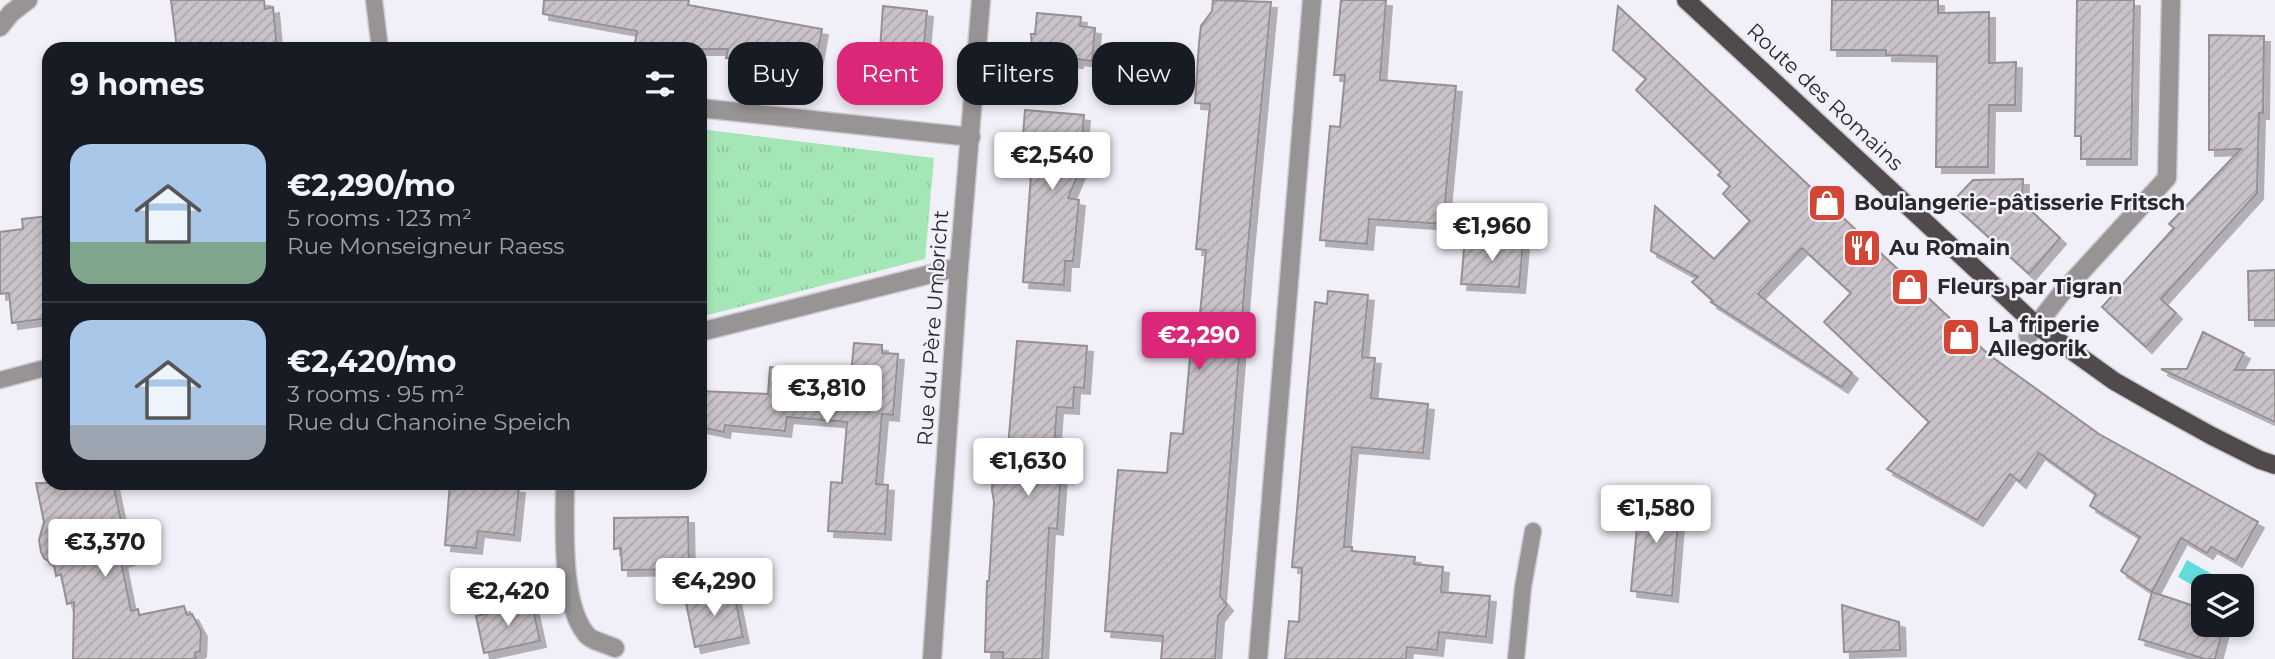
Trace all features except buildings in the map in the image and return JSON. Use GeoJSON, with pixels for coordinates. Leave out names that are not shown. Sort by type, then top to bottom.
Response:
{"type":"FeatureCollection","features":[{"type":"Feature","properties":{"kind":"main road","name":"Route des Romains"},"geometry":{"type":"LineString","coordinates":[[1686,0],[2032,331],[2212,436],[2275,465]]}},
{"type":"Feature","properties":{"kind":"street"},"geometry":{"type":"LineString","coordinates":[[0,27],[11,13],[29,0]]}},
{"type":"Feature","properties":{"kind":"street","name":"Rue du Père Umbricht"},"geometry":{"type":"LineString","coordinates":[[932,659],[959,267],[981,0]]}},
{"type":"Feature","properties":{"kind":"street"},"geometry":{"type":"LineString","coordinates":[[1258,659],[1312,0]]}},
{"type":"Feature","properties":{"kind":"street"},"geometry":{"type":"LineString","coordinates":[[2032,331],[2061,294],[2167,178],[2171,0]]}},
{"type":"Feature","properties":{"kind":"street"},"geometry":{"type":"LineString","coordinates":[[707,109],[971,136]]}},
{"type":"Feature","properties":{"kind":"street"},"geometry":{"type":"LineString","coordinates":[[707,330],[959,267]]}},
{"type":"Feature","properties":{"kind":"street"},"geometry":{"type":"LineString","coordinates":[[565,490],[567,581],[576,616],[587,636],[615,648]]}},
{"type":"Feature","properties":{"kind":"lane"},"geometry":{"type":"LineString","coordinates":[[374,0],[379,42]]}},
{"type":"Feature","properties":{"kind":"lane"},"geometry":{"type":"LineString","coordinates":[[0,380],[42,369]]}},
{"type":"Feature","properties":{"kind":"lane"},"geometry":{"type":"LineString","coordinates":[[1516,659],[1523,587],[1533,531]]}},
{"type":"Feature","properties":{"kind":"green space"},"geometry":{"type":"Polygon","coordinates":[[[707,130],[934,158],[925,259],[707,315],[707,130]]]}},
{"type":"Feature","properties":{"kind":"water"},"geometry":{"type":"Polygon","coordinates":[[[2187,560],[2212,574],[2191,574],[2191,584],[2178,577],[2187,560]]]}},
{"type":"Feature","properties":{"kind":"place","name":"Boulangerie-pâtisserie Fritsch"},"geometry":{"type":"Point","coordinates":[1827,203]}},
{"type":"Feature","properties":{"kind":"place","name":"Au Romain"},"geometry":{"type":"Point","coordinates":[1862,248]}},
{"type":"Feature","properties":{"kind":"place","name":"Fleurs par Tigran"},"geometry":{"type":"Point","coordinates":[1910,287]}},
{"type":"Feature","properties":{"kind":"place","name":"La friperie Allegorik"},"geometry":{"type":"Point","coordinates":[1961,337]}}]}
